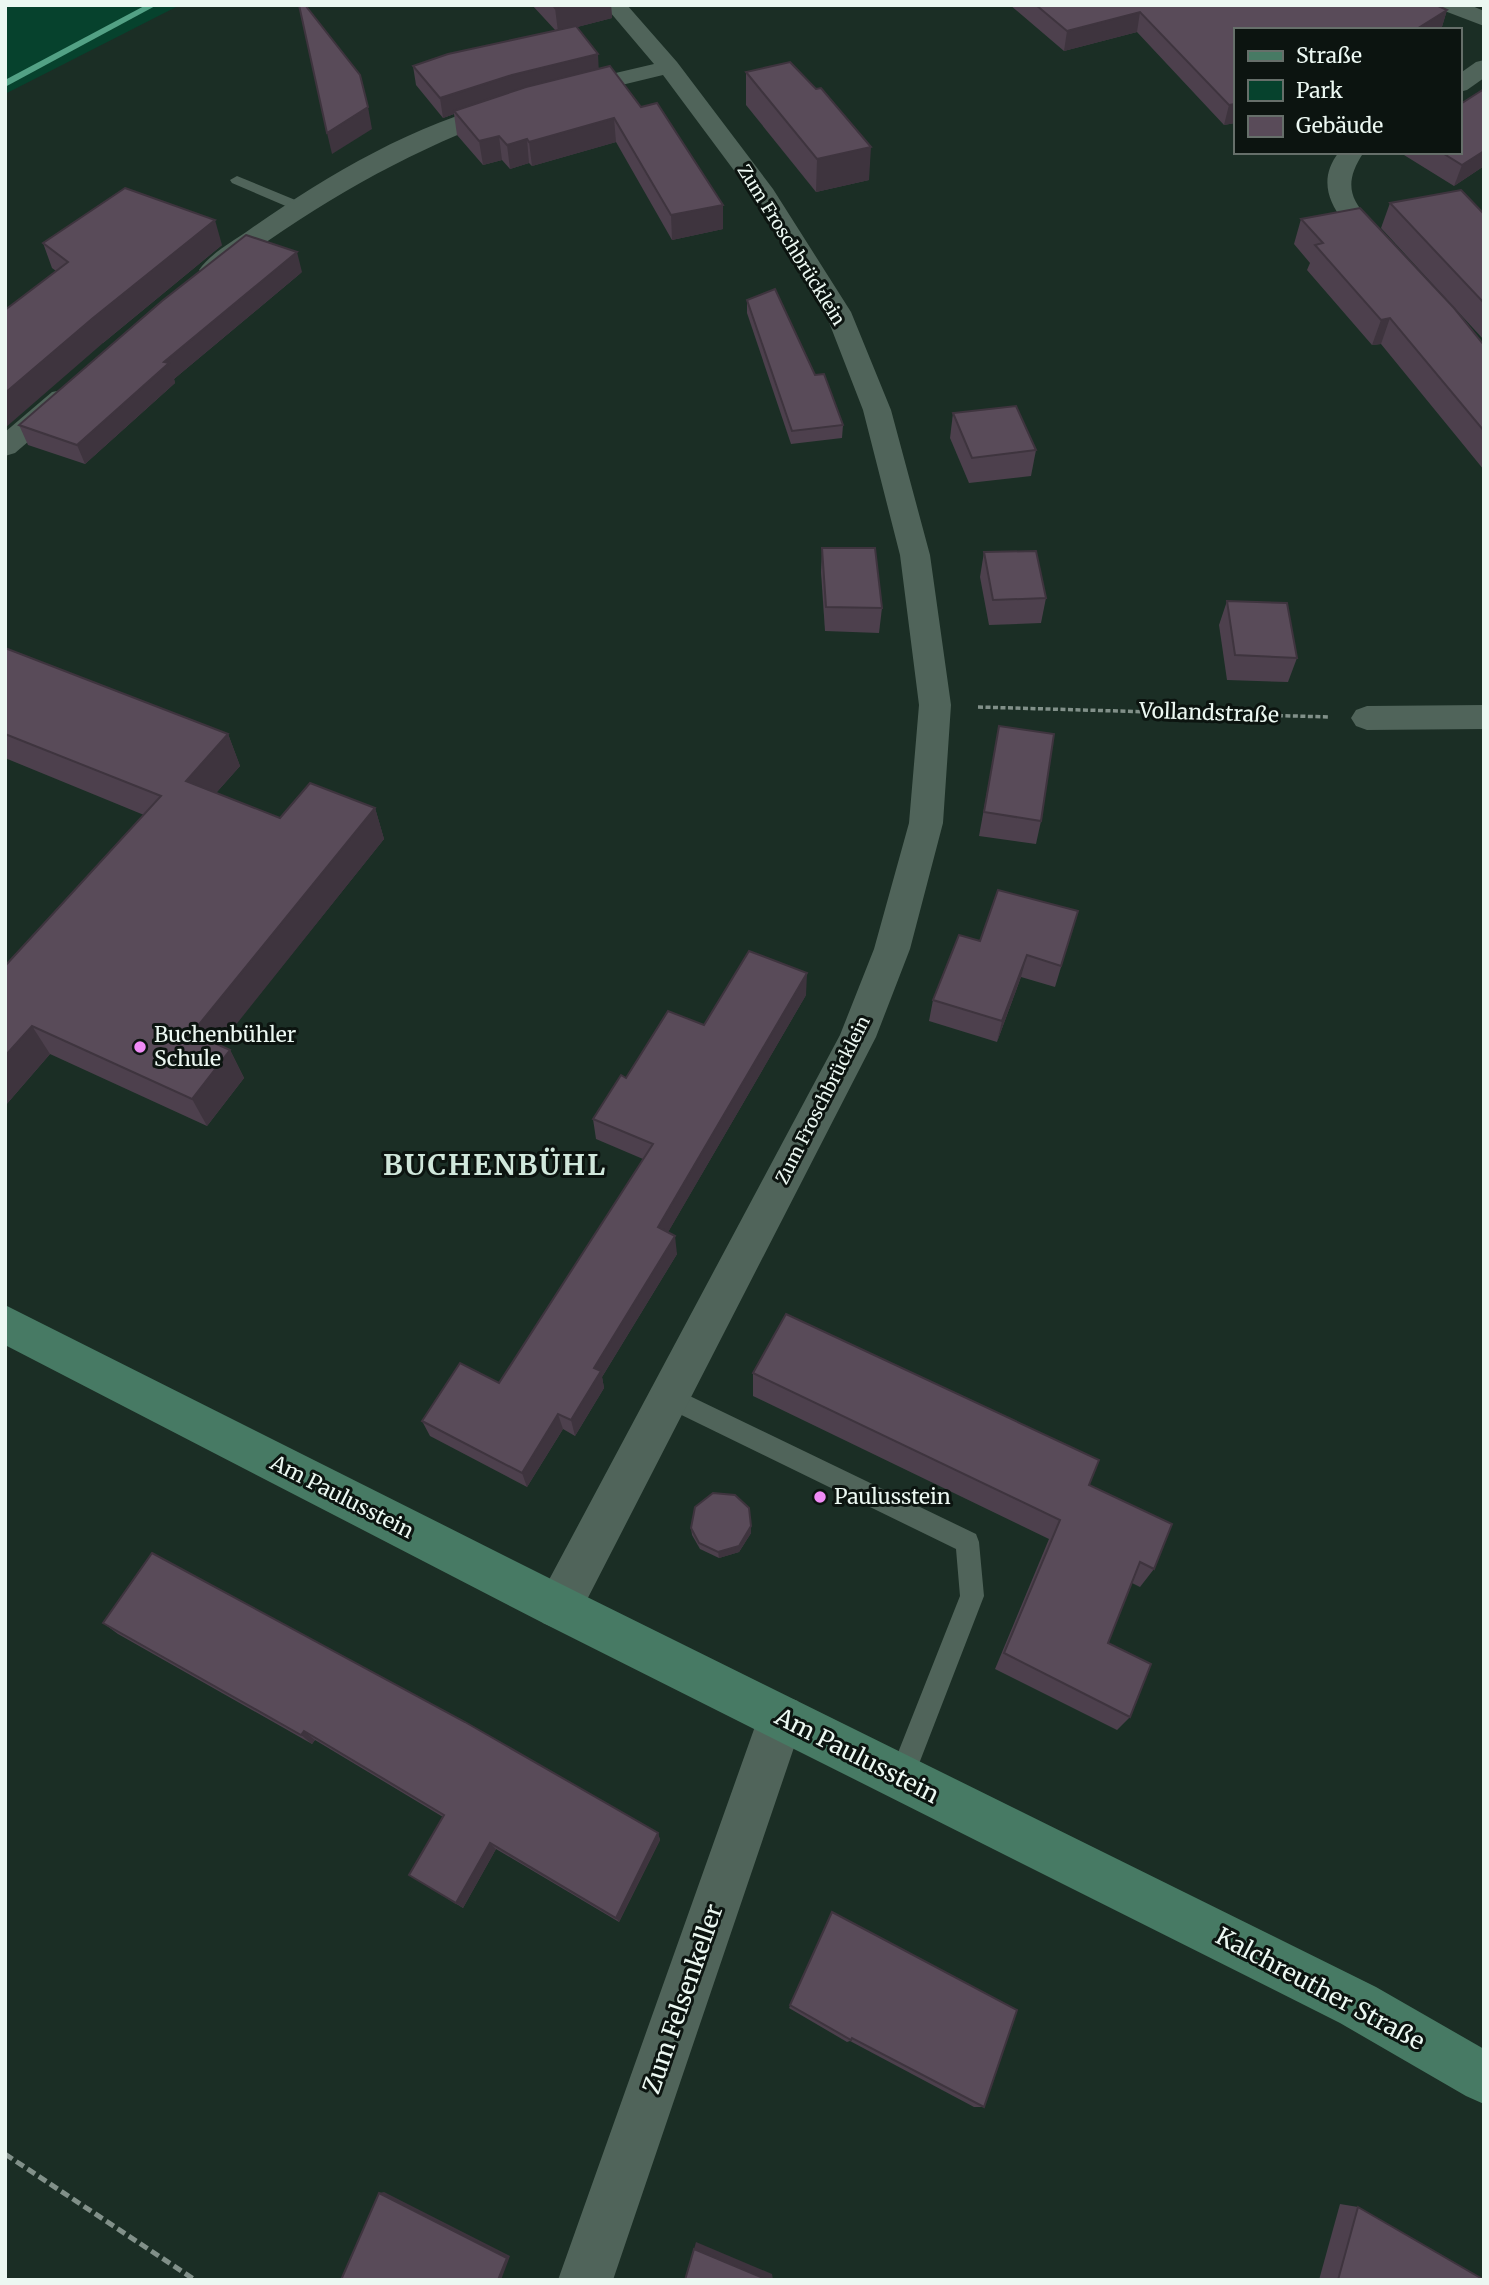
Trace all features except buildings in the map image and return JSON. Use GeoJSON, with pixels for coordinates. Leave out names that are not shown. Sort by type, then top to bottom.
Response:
{"type":"FeatureCollection","features":[{"type":"Feature","properties":{"kind":"street","name":"Zum Froschbrücklein"},"geometry":{"type":"LineString","coordinates":[[615,5],[669,67],[764,194],[838,312],[877,410],[915,555],[935,705],[926,823],[892,949],[858,1037],[669,1397]]}},
{"type":"Feature","properties":{"kind":"street"},"geometry":{"type":"LineString","coordinates":[[1450,5],[1484,19]]}},
{"type":"Feature","properties":{"kind":"street"},"geometry":{"type":"LineString","coordinates":[[194,284],[257,235],[300,206],[364,167],[411,143],[457,124],[540,98],[669,67]]}},
{"type":"Feature","properties":{"kind":"street"},"geometry":{"type":"LineString","coordinates":[[1461,84],[1484,67]]}},
{"type":"Feature","properties":{"kind":"street"},"geometry":{"type":"LineString","coordinates":[[1350,154],[1345,159],[1338,178],[1339,195],[1351,216],[1398,266]]}},
{"type":"Feature","properties":{"kind":"street"},"geometry":{"type":"LineString","coordinates":[[5,447],[79,383]]}},
{"type":"Feature","properties":{"kind":"street"},"geometry":{"type":"LineString","coordinates":[[1367,718],[1484,717]]}},
{"type":"Feature","properties":{"kind":"street","name":"Am Paulusstein"},"geometry":{"type":"LineString","coordinates":[[5,1324],[559,1607],[1155,1904]]}},
{"type":"Feature","properties":{"kind":"street"},"geometry":{"type":"LineString","coordinates":[[559,1607],[669,1397]]}},
{"type":"Feature","properties":{"kind":"street","name":"Zum Felsenkeller"},"geometry":{"type":"LineString","coordinates":[[585,2280],[781,1718]]}},
{"type":"Feature","properties":{"kind":"street","name":"Kalchreuther Straße"},"geometry":{"type":"LineString","coordinates":[[1155,1904],[1357,2005],[1484,2078]]}},
{"type":"Feature","properties":{"kind":"lane"},"geometry":{"type":"LineString","coordinates":[[237,180],[300,206]]}},
{"type":"Feature","properties":{"kind":"lane"},"geometry":{"type":"LineString","coordinates":[[669,1397],[967,1542],[972,1596],[901,1777]]}},
{"type":"Feature","properties":{"kind":"path","name":"Vollandstraße"},"geometry":{"type":"LineString","coordinates":[[935,705],[1367,718]]}},
{"type":"Feature","properties":{"kind":"path"},"geometry":{"type":"LineString","coordinates":[[5,2154],[195,2280]]}},
{"type":"Feature","properties":{"kind":"green space"},"geometry":{"type":"Polygon","coordinates":[[[5,5],[180,5],[5,94],[5,5]]]}},
{"type":"Feature","properties":{"kind":"waterway"},"geometry":{"type":"LineString","coordinates":[[5,84],[153,5]]}},
{"type":"Feature","properties":{"kind":"place","name":"Buchenbühler Schule"},"geometry":{"type":"Point","coordinates":[140,1047]}},
{"type":"Feature","properties":{"kind":"place","name":"Paulusstein"},"geometry":{"type":"Point","coordinates":[820,1497]}},
{"type":"Feature","properties":{"kind":"district","name":"BUCHENBÜHL"},"geometry":{"type":"Point","coordinates":[495,1165]}}]}
